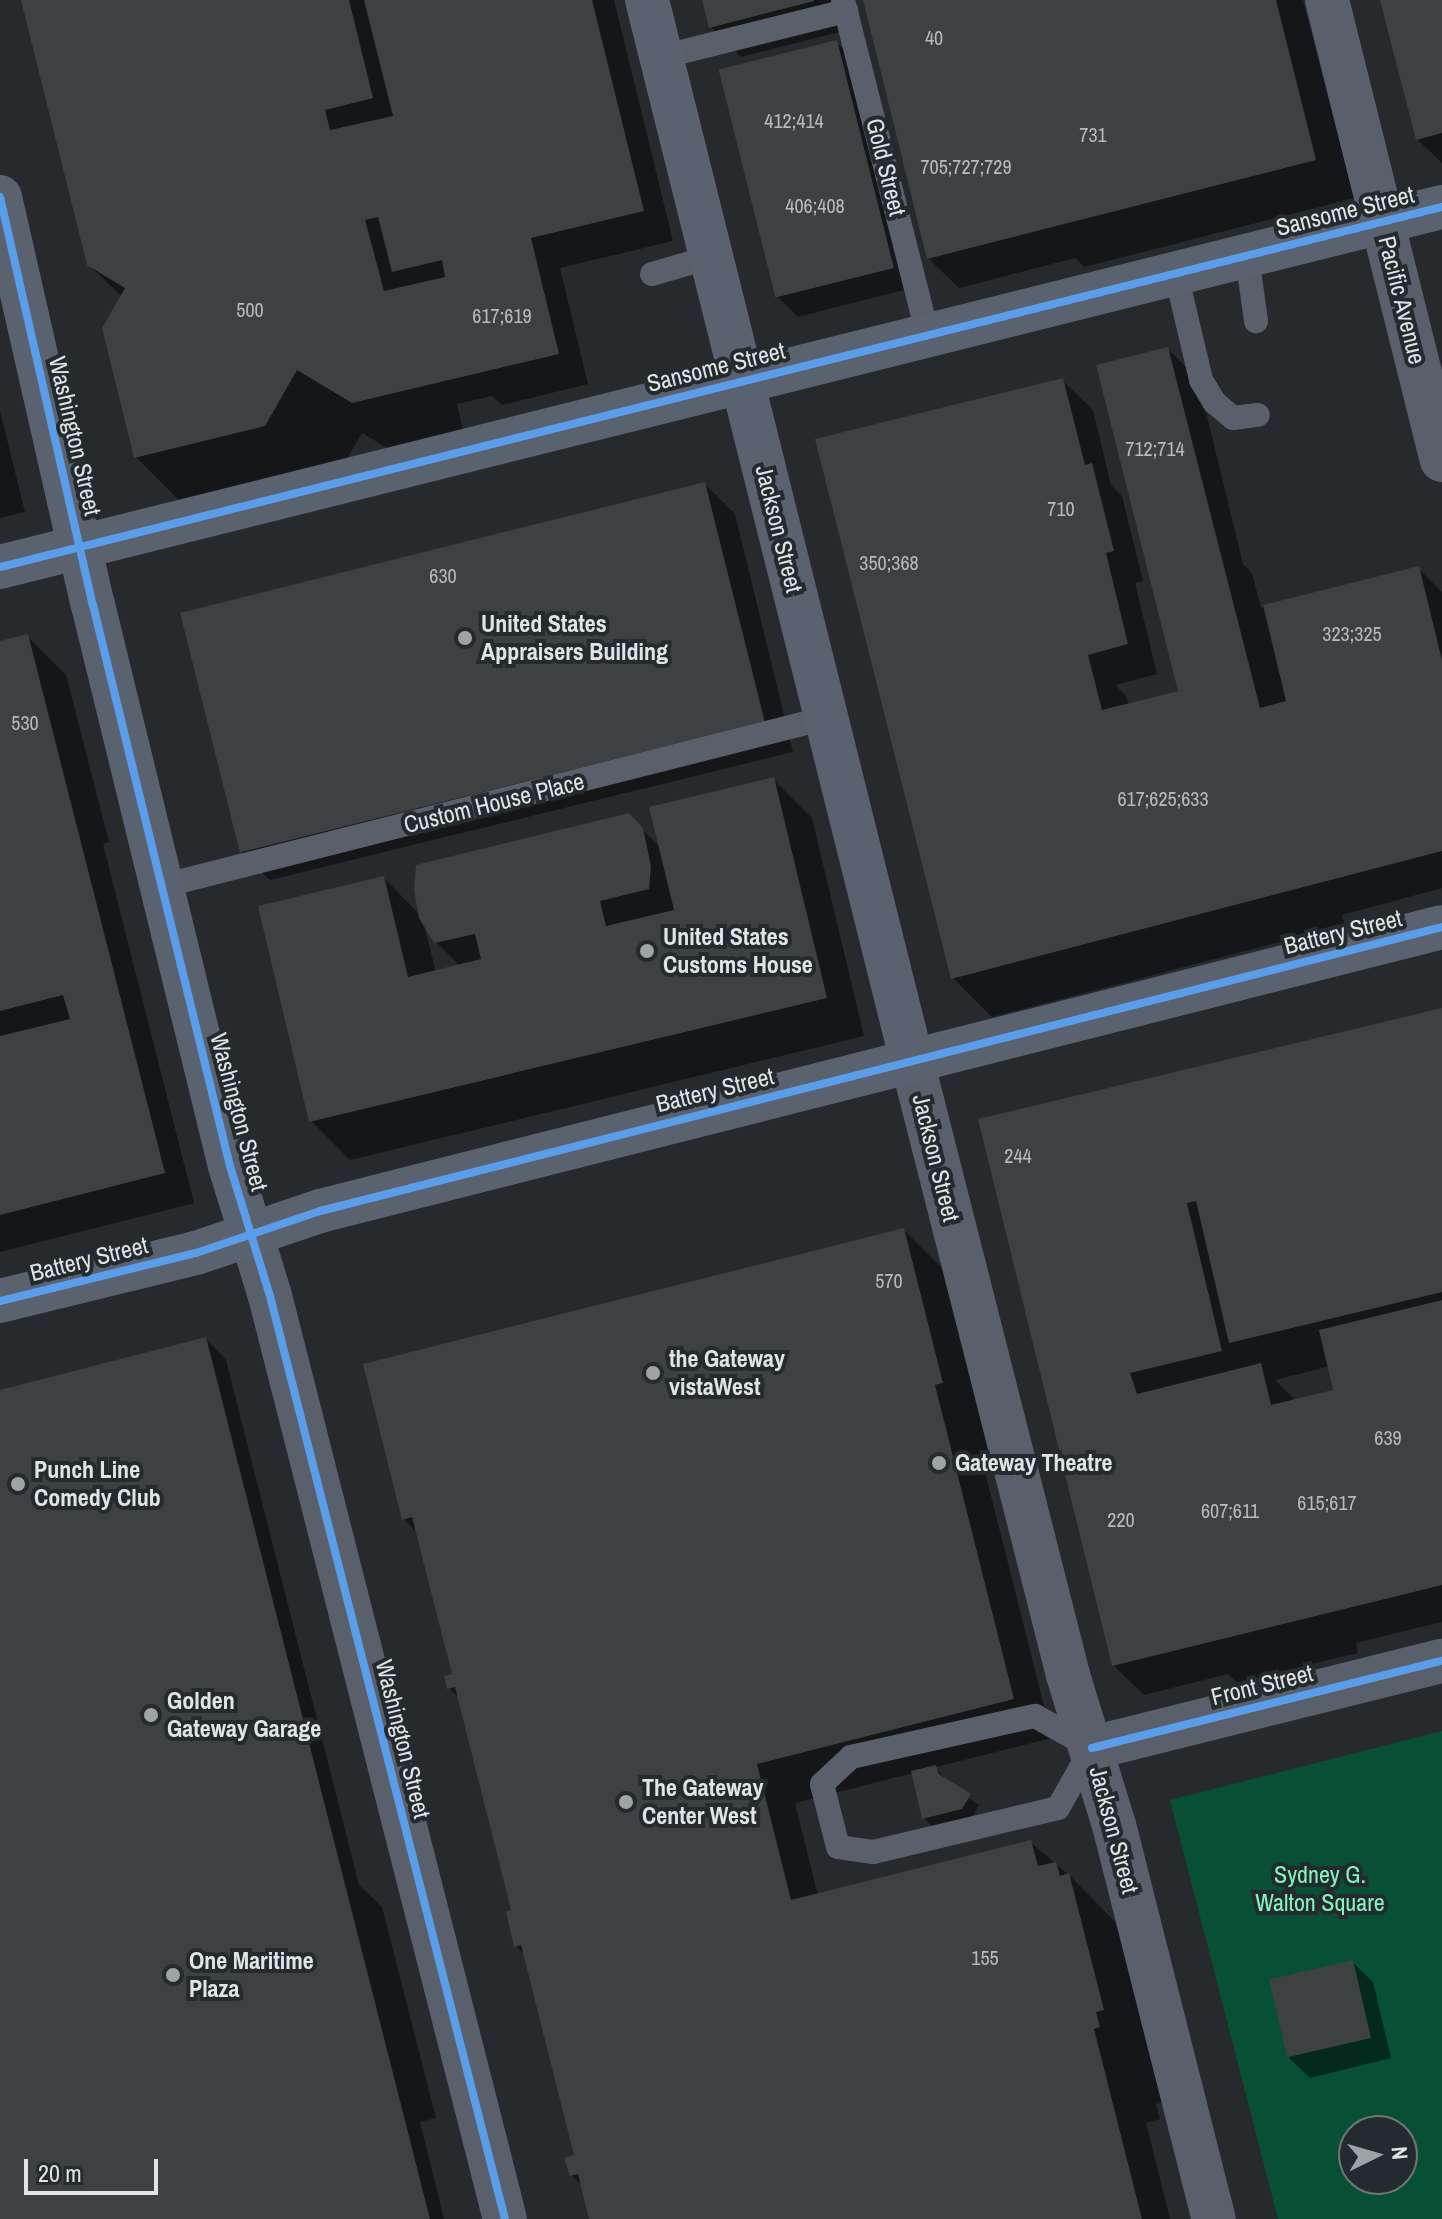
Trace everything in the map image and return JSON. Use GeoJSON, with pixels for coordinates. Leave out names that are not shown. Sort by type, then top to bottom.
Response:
{"type":"FeatureCollection","features":[{"type":"Feature","properties":{"kind":"street","name":"Jackson Street"},"geometry":{"type":"LineString","coordinates":[[647,0],[1068,1675],[1092,1748],[1214,2219]]}},
{"type":"Feature","properties":{"kind":"street","name":"Pacific Avenue"},"geometry":{"type":"LineString","coordinates":[[1327,0],[1442,460]]}},
{"type":"Feature","properties":{"kind":"street","name":"Washington Street"},"geometry":{"type":"LineString","coordinates":[[0,197],[80,548],[230,1166],[278,1326],[505,2219]]}},
{"type":"Feature","properties":{"kind":"street","name":"Sansome Street"},"geometry":{"type":"LineString","coordinates":[[0,567],[1442,207]]}},
{"type":"Feature","properties":{"kind":"street","name":"Battery Street"},"geometry":{"type":"LineString","coordinates":[[0,1301],[196,1253],[335,1207],[1442,927]]}},
{"type":"Feature","properties":{"kind":"street","name":"Front Street"},"geometry":{"type":"LineString","coordinates":[[1092,1748],[1442,1661]]}},
{"type":"Feature","properties":{"kind":"lane"},"geometry":{"type":"LineString","coordinates":[[661,57],[845,6]]}},
{"type":"Feature","properties":{"kind":"lane","name":"Gold Street"},"geometry":{"type":"LineString","coordinates":[[845,6],[928,335]]}},
{"type":"Feature","properties":{"kind":"lane"},"geometry":{"type":"LineString","coordinates":[[1247,256],[1256,321]]}},
{"type":"Feature","properties":{"kind":"lane"},"geometry":{"type":"LineString","coordinates":[[652,274],[711,257]]}},
{"type":"Feature","properties":{"kind":"lane"},"geometry":{"type":"LineString","coordinates":[[1176,274],[1201,380],[1214,402],[1233,418],[1258,415]]}},
{"type":"Feature","properties":{"kind":"lane","name":"Custom House Place"},"geometry":{"type":"LineString","coordinates":[[162,886],[826,718]]}},
{"type":"Feature","properties":{"kind":"lane"},"geometry":{"type":"LineString","coordinates":[[1035,1716],[1092,1748],[1058,1808],[873,1852],[838,1847],[822,1784],[851,1757],[1035,1716]]}},
{"type":"Feature","properties":{"kind":"green space","name":"Sydney G. Walton Square"},"geometry":{"type":"Polygon","coordinates":[[[1442,1731],[1442,2219],[1278,2219],[1170,1800],[1442,1731]]]}},
{"type":"Feature","properties":{"kind":"building"},"geometry":{"type":"Polygon","coordinates":[[[21,0],[349,0],[373,98],[325,110],[330,130],[393,116],[364,0],[592,0],[644,211],[531,238],[559,354],[352,403],[297,370],[265,426],[134,458],[102,328],[125,288],[87,265],[21,0]],[[378,217],[365,220],[384,291],[445,277],[442,260],[392,272],[378,217]]]}},
{"type":"Feature","properties":{"kind":"building"},"geometry":{"type":"Polygon","coordinates":[[[702,0],[814,0],[814,1],[709,28],[702,0]]]}},
{"type":"Feature","properties":{"kind":"building"},"geometry":{"type":"Polygon","coordinates":[[[863,0],[1276,0],[1316,160],[927,259],[863,0]]]}},
{"type":"Feature","properties":{"kind":"building"},"geometry":{"type":"Polygon","coordinates":[[[1380,0],[1442,0],[1442,133],[1416,140],[1380,0]]]}},
{"type":"Feature","properties":{"kind":"building"},"geometry":{"type":"Polygon","coordinates":[[[837,40],[894,268],[775,298],[719,70],[837,40]]]}},
{"type":"Feature","properties":{"kind":"building"},"geometry":{"type":"Polygon","coordinates":[[[1168,347],[1260,708],[1286,701],[1263,605],[1419,566],[1442,660],[1442,851],[951,979],[815,439],[1063,378],[1085,465],[1092,463],[1114,551],[1106,553],[1128,644],[1088,655],[1102,710],[1178,691],[1096,365],[1168,347]]]}},
{"type":"Feature","properties":{"kind":"building","name":"United States Appraisers Building"},"geometry":{"type":"Polygon","coordinates":[[[705,482],[765,722],[240,853],[180,613],[705,482]]]}},
{"type":"Feature","properties":{"kind":"building"},"geometry":{"type":"Polygon","coordinates":[[[28,634],[165,1173],[0,1215],[0,1036],[70,1019],[63,995],[0,1011],[0,641],[28,634]]]}},
{"type":"Feature","properties":{"kind":"building","name":"United States Customs House"},"geometry":{"type":"Polygon","coordinates":[[[774,777],[827,998],[309,1122],[258,906],[384,876],[408,977],[481,959],[475,934],[434,943],[419,918],[414,890],[416,865],[629,813],[643,828],[651,866],[649,889],[600,901],[606,926],[674,910],[649,807],[774,777]]]}},
{"type":"Feature","properties":{"kind":"building"},"geometry":{"type":"Polygon","coordinates":[[[1442,1008],[1442,1292],[1229,1343],[1196,1201],[1187,1203],[1222,1351],[1130,1373],[1137,1394],[1261,1363],[1271,1405],[1333,1390],[1319,1330],[1442,1300],[1442,1585],[1112,1666],[978,1119],[1442,1008]]]}},
{"type":"Feature","properties":{"kind":"building","name":"The Gateway Center West"},"geometry":{"type":"Polygon","coordinates":[[[904,1228],[943,1383],[935,1385],[1014,1699],[757,1764],[791,1900],[1031,1840],[1038,1866],[1056,1862],[1060,1876],[1069,1873],[1104,2010],[1096,2012],[1100,2027],[1094,2029],[1142,2219],[589,2219],[578,2174],[570,2176],[564,2158],[574,2155],[521,1945],[514,1947],[506,1912],[511,1910],[455,1687],[447,1689],[444,1676],[452,1674],[412,1517],[402,1520],[363,1364],[904,1228]]]}},
{"type":"Feature","properties":{"kind":"building","name":"Golden Gateway Garage"},"geometry":{"type":"Polygon","coordinates":[[[206,1337],[430,2219],[0,2219],[0,1390],[206,1337]]]}},
{"type":"Feature","properties":{"kind":"building"},"geometry":{"type":"Polygon","coordinates":[[[936,1765],[939,1774],[971,1794],[962,1809],[922,1819],[911,1771],[936,1765]]]}},
{"type":"Feature","properties":{"kind":"building"},"geometry":{"type":"Polygon","coordinates":[[[1353,1960],[1371,2038],[1287,2057],[1269,1979],[1353,1960]]]}},
{"type":"Feature","properties":{"kind":"cycle path"},"geometry":{"type":"LineString","coordinates":[[0,197],[93,605],[230,1166],[270,1296],[505,2219]]}},
{"type":"Feature","properties":{"kind":"cycle path"},"geometry":{"type":"LineString","coordinates":[[0,567],[1442,207]]}},
{"type":"Feature","properties":{"kind":"cycle path"},"geometry":{"type":"LineString","coordinates":[[0,1301],[196,1253],[320,1211],[1442,927]]}},
{"type":"Feature","properties":{"kind":"cycle path"},"geometry":{"type":"LineString","coordinates":[[1092,1748],[1442,1661]]}},
{"type":"Feature","properties":{"kind":"place","name":"United States Appraisers Building"},"geometry":{"type":"Point","coordinates":[465,638]}},
{"type":"Feature","properties":{"kind":"place","name":"United States Customs House"},"geometry":{"type":"Point","coordinates":[647,951]}},
{"type":"Feature","properties":{"kind":"place","name":"the Gateway vistaWest"},"geometry":{"type":"Point","coordinates":[653,1373]}},
{"type":"Feature","properties":{"kind":"place","name":"Gateway Theatre"},"geometry":{"type":"Point","coordinates":[939,1463]}},
{"type":"Feature","properties":{"kind":"place","name":"Punch Line Comedy Club"},"geometry":{"type":"Point","coordinates":[18,1484]}},
{"type":"Feature","properties":{"kind":"place","name":"Golden Gateway Garage"},"geometry":{"type":"Point","coordinates":[151,1715]}},
{"type":"Feature","properties":{"kind":"place","name":"The Gateway Center West"},"geometry":{"type":"Point","coordinates":[626,1802]}},
{"type":"Feature","properties":{"kind":"place","name":"One Maritime Plaza"},"geometry":{"type":"Point","coordinates":[173,1975]}}]}
